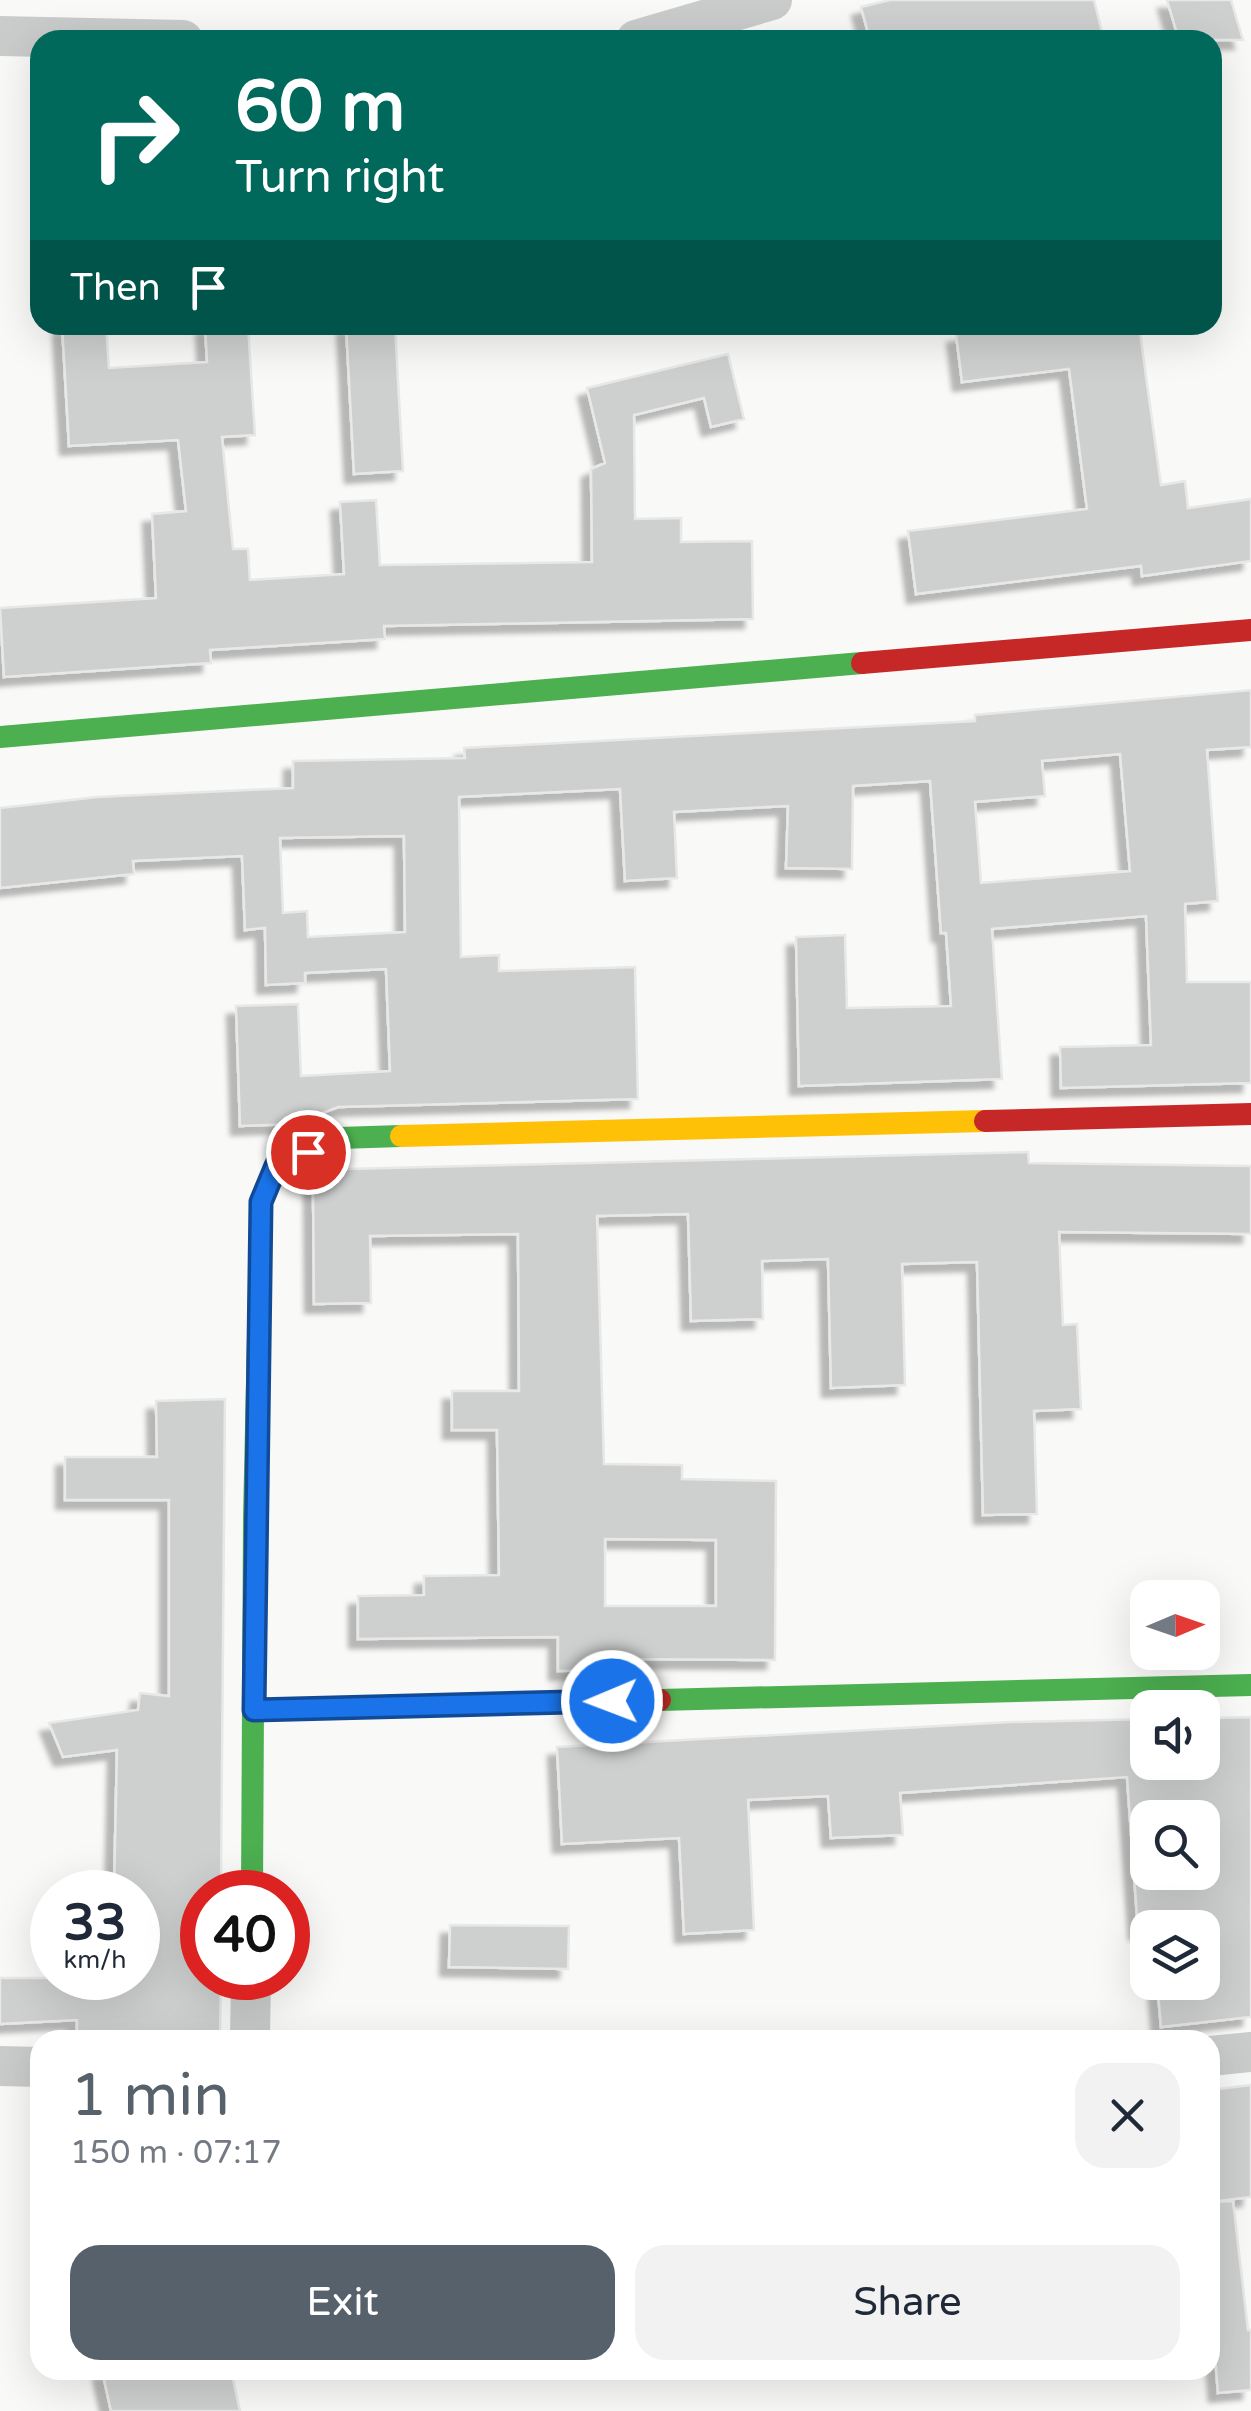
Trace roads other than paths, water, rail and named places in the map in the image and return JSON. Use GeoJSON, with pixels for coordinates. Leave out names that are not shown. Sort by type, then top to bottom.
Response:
{"type":"FeatureCollection","features":[{"type":"Feature","properties":{"kind":"street"},"geometry":{"type":"LineString","coordinates":[[670,30],[772,0]]}},
{"type":"Feature","properties":{"kind":"street"},"geometry":{"type":"LineString","coordinates":[[0,36],[30,37]]}},
{"type":"Feature","properties":{"kind":"street"},"geometry":{"type":"LineString","coordinates":[[0,736],[1251,630]]}},
{"type":"Feature","properties":{"kind":"street"},"geometry":{"type":"LineString","coordinates":[[252,1870],[261,1202],[276,1166],[339,1138],[1251,1114]]}},
{"type":"Feature","properties":{"kind":"street"},"geometry":{"type":"LineString","coordinates":[[254,1710],[1251,1685]]}},
{"type":"Feature","properties":{"kind":"street"},"geometry":{"type":"LineString","coordinates":[[250,2030],[251,2000]]}},
{"type":"Feature","properties":{"kind":"street"},"geometry":{"type":"LineString","coordinates":[[1220,2055],[1251,2052]]}},
{"type":"Feature","properties":{"kind":"street"},"geometry":{"type":"LineString","coordinates":[[0,2066],[30,2067]]}}]}
